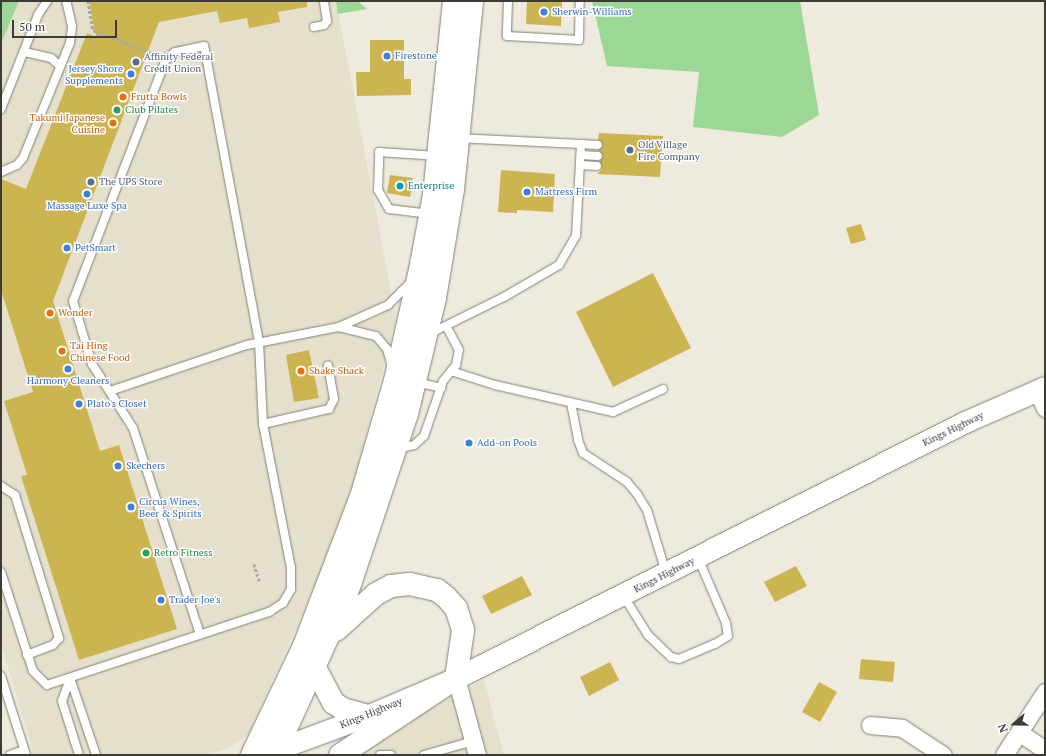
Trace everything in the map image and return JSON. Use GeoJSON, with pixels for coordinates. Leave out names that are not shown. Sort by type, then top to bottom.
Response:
{"type":"FeatureCollection","features":[{"type":"Feature","properties":{"kind":"highway"},"geometry":{"type":"LineString","coordinates":[[252,755],[310,632],[405,382],[427,335],[446,143],[454,1]]}},
{"type":"Feature","properties":{"kind":"highway"},"geometry":{"type":"LineString","coordinates":[[271,753],[315,668],[329,637],[363,550],[397,450],[420,270],[430,214],[446,143],[472,1]]}},
{"type":"Feature","properties":{"kind":"highway"},"geometry":{"type":"LineString","coordinates":[[329,637],[376,594],[391,586],[410,584],[423,585],[446,597],[460,618],[463,634],[456,678],[340,755]]}},
{"type":"Feature","properties":{"kind":"highway"},"geometry":{"type":"LineString","coordinates":[[315,668],[334,703],[343,709],[367,716]]}},
{"type":"Feature","properties":{"kind":"street","name":"Kings Highway"},"geometry":{"type":"LineString","coordinates":[[271,753],[367,716],[456,678],[698,558],[965,422],[1042,395]]}},
{"type":"Feature","properties":{"kind":"street"},"geometry":{"type":"LineString","coordinates":[[456,678],[475,748]]}},
{"type":"Feature","properties":{"kind":"street"},"geometry":{"type":"LineString","coordinates":[[1004,755],[1020,733],[1045,692]]}},
{"type":"Feature","properties":{"kind":"street"},"geometry":{"type":"LineString","coordinates":[[870,725],[902,728],[943,755]]}},
{"type":"Feature","properties":{"kind":"street"},"geometry":{"type":"LineString","coordinates":[[1020,733],[1045,750]]}},
{"type":"Feature","properties":{"kind":"lane"},"geometry":{"type":"LineString","coordinates":[[1,109],[25,52],[38,15],[47,1]]}},
{"type":"Feature","properties":{"kind":"lane"},"geometry":{"type":"LineString","coordinates":[[1,172],[17,165],[23,158],[70,43],[71,32],[66,1]]}},
{"type":"Feature","properties":{"kind":"lane"},"geometry":{"type":"LineString","coordinates":[[314,27],[324,25],[327,21],[324,1]]}},
{"type":"Feature","properties":{"kind":"lane"},"geometry":{"type":"LineString","coordinates":[[508,1],[507,36],[579,40],[580,1]]}},
{"type":"Feature","properties":{"kind":"lane"},"geometry":{"type":"LineString","coordinates":[[1,572],[27,655],[36,676],[44,684],[70,678],[277,608],[291,589],[291,568],[263,424],[258,342],[204,46],[175,52],[166,59],[72,301],[92,364],[133,428],[200,634]]}},
{"type":"Feature","properties":{"kind":"lane"},"geometry":{"type":"LineString","coordinates":[[25,52],[51,58],[60,66]]}},
{"type":"Feature","properties":{"kind":"lane"},"geometry":{"type":"LineString","coordinates":[[430,214],[389,209],[378,190],[379,152],[446,143],[598,145]]}},
{"type":"Feature","properties":{"kind":"lane"},"geometry":{"type":"LineString","coordinates":[[427,335],[504,297],[559,265],[576,236],[581,144]]}},
{"type":"Feature","properties":{"kind":"lane"},"geometry":{"type":"LineString","coordinates":[[581,155],[598,156]]}},
{"type":"Feature","properties":{"kind":"lane"},"geometry":{"type":"LineString","coordinates":[[580,165],[597,166]]}},
{"type":"Feature","properties":{"kind":"lane"},"geometry":{"type":"LineString","coordinates":[[110,391],[258,342],[339,326],[388,305],[404,291],[420,270]]}},
{"type":"Feature","properties":{"kind":"lane"},"geometry":{"type":"LineString","coordinates":[[339,326],[368,333],[381,341],[392,363],[405,382],[441,388]]}},
{"type":"Feature","properties":{"kind":"lane"},"geometry":{"type":"LineString","coordinates":[[397,450],[414,445],[424,436],[441,388],[456,366],[459,350],[446,326]]}},
{"type":"Feature","properties":{"kind":"lane"},"geometry":{"type":"LineString","coordinates":[[263,424],[329,409],[334,399],[328,366]]}},
{"type":"Feature","properties":{"kind":"lane"},"geometry":{"type":"LineString","coordinates":[[452,371],[571,403],[613,412],[663,389]]}},
{"type":"Feature","properties":{"kind":"lane"},"geometry":{"type":"LineString","coordinates":[[571,403],[583,453],[626,482],[637,494],[647,510],[666,573]]}},
{"type":"Feature","properties":{"kind":"lane"},"geometry":{"type":"LineString","coordinates":[[1,486],[15,496],[59,638],[53,645],[27,655]]}},
{"type":"Feature","properties":{"kind":"lane"},"geometry":{"type":"LineString","coordinates":[[623,595],[648,635],[671,656],[678,659],[715,644],[728,636],[726,623],[698,558]]}},
{"type":"Feature","properties":{"kind":"lane"},"geometry":{"type":"LineString","coordinates":[[1,676],[25,752],[10,755]]}},
{"type":"Feature","properties":{"kind":"lane"},"geometry":{"type":"LineString","coordinates":[[70,678],[62,701],[79,755]]}},
{"type":"Feature","properties":{"kind":"lane"},"geometry":{"type":"LineString","coordinates":[[70,678],[96,755]]}},
{"type":"Feature","properties":{"kind":"lane"},"geometry":{"type":"LineString","coordinates":[[424,755],[475,748]]}},
{"type":"Feature","properties":{"kind":"lane"},"geometry":{"type":"LineString","coordinates":[[380,755],[391,755]]}},
{"type":"Feature","properties":{"kind":"path"},"geometry":{"type":"LineString","coordinates":[[88,1],[93,30],[166,59]]}},
{"type":"Feature","properties":{"kind":"path"},"geometry":{"type":"LineString","coordinates":[[254,564],[260,582]]}},
{"type":"Feature","properties":{"kind":"shaded area"},"geometry":{"type":"Polygon","coordinates":[[[19,1],[336,1],[396,318],[354,481],[324,565],[248,735],[227,749],[203,755],[34,755],[1,644],[1,44],[19,1]]]}},
{"type":"Feature","properties":{"kind":"shaded area"},"geometry":{"type":"Polygon","coordinates":[[[484,680],[504,755],[350,755],[416,716],[484,680]]]}},
{"type":"Feature","properties":{"kind":"green space"},"geometry":{"type":"Polygon","coordinates":[[[1,1],[19,1],[1,44],[1,1]]]}},
{"type":"Feature","properties":{"kind":"green space"},"geometry":{"type":"Polygon","coordinates":[[[336,1],[358,1],[367,9],[338,14],[336,1]]]}},
{"type":"Feature","properties":{"kind":"green space"},"geometry":{"type":"Polygon","coordinates":[[[592,1],[800,1],[819,115],[782,137],[693,127],[699,72],[607,66],[592,1]]]}},
{"type":"Feature","properties":{"kind":"building"},"geometry":{"type":"Polygon","coordinates":[[[89,1],[307,1],[307,7],[278,12],[280,22],[249,28],[247,18],[220,23],[217,11],[159,22],[53,301],[100,451],[119,445],[177,629],[79,660],[21,476],[27,475],[4,401],[33,392],[1,290],[1,179],[26,189],[87,33],[96,37],[89,1]]]}},
{"type":"Feature","properties":{"kind":"building","name":"Sherwin-Williams"},"geometry":{"type":"Polygon","coordinates":[[[527,1],[562,1],[561,26],[526,24],[527,1]]]}},
{"type":"Feature","properties":{"kind":"building","name":"Firestone"},"geometry":{"type":"Polygon","coordinates":[[[370,40],[404,40],[404,79],[411,79],[411,95],[357,96],[356,72],[370,72],[370,40]]]}},
{"type":"Feature","properties":{"kind":"building","name":"Old Village Fire Company"},"geometry":{"type":"Polygon","coordinates":[[[599,133],[663,136],[660,177],[597,174],[602,169],[599,161],[603,156],[598,150],[603,145],[598,140],[599,133]]]}},
{"type":"Feature","properties":{"kind":"building","name":"Mattress Firm"},"geometry":{"type":"Polygon","coordinates":[[[501,170],[555,174],[553,212],[517,210],[517,213],[498,212],[501,170]]]}},
{"type":"Feature","properties":{"kind":"building","name":"Enterprise"},"geometry":{"type":"Polygon","coordinates":[[[390,175],[413,178],[410,197],[387,193],[390,175]]]}},
{"type":"Feature","properties":{"kind":"building"},"geometry":{"type":"Polygon","coordinates":[[[861,224],[866,240],[851,244],[846,228],[861,224]]]}},
{"type":"Feature","properties":{"kind":"building"},"geometry":{"type":"Polygon","coordinates":[[[653,273],[691,348],[613,387],[576,312],[653,273]]]}},
{"type":"Feature","properties":{"kind":"building","name":"Shake Shack"},"geometry":{"type":"Polygon","coordinates":[[[309,350],[319,398],[294,402],[286,355],[309,350]]]}},
{"type":"Feature","properties":{"kind":"building"},"geometry":{"type":"Polygon","coordinates":[[[796,566],[807,586],[775,602],[764,582],[796,566]]]}},
{"type":"Feature","properties":{"kind":"building"},"geometry":{"type":"Polygon","coordinates":[[[522,576],[532,595],[491,614],[482,596],[522,576]]]}},
{"type":"Feature","properties":{"kind":"building"},"geometry":{"type":"Polygon","coordinates":[[[861,659],[895,662],[893,682],[859,679],[861,659]]]}},
{"type":"Feature","properties":{"kind":"building"},"geometry":{"type":"Polygon","coordinates":[[[610,662],[619,680],[589,696],[580,677],[610,662]]]}},
{"type":"Feature","properties":{"kind":"building"},"geometry":{"type":"Polygon","coordinates":[[[819,682],[837,692],[820,722],[802,712],[819,682]]]}},
{"type":"Feature","properties":{"kind":"place","name":"Sherwin-Williams"},"geometry":{"type":"Point","coordinates":[544,12]}},
{"type":"Feature","properties":{"kind":"place","name":"Firestone"},"geometry":{"type":"Point","coordinates":[387,56]}},
{"type":"Feature","properties":{"kind":"place","name":"Affinity Federal Credit Union"},"geometry":{"type":"Point","coordinates":[136,62]}},
{"type":"Feature","properties":{"kind":"place","name":"Jersey Shore Supplements"},"geometry":{"type":"Point","coordinates":[131,74]}},
{"type":"Feature","properties":{"kind":"place","name":"Frutta Bowls"},"geometry":{"type":"Point","coordinates":[123,97]}},
{"type":"Feature","properties":{"kind":"place","name":"Club Pilates"},"geometry":{"type":"Point","coordinates":[117,110]}},
{"type":"Feature","properties":{"kind":"place","name":"Takumi Japanese Cuisine"},"geometry":{"type":"Point","coordinates":[113,123]}},
{"type":"Feature","properties":{"kind":"place","name":"Old Village Fire Company"},"geometry":{"type":"Point","coordinates":[630,150]}},
{"type":"Feature","properties":{"kind":"place","name":"The UPS Store"},"geometry":{"type":"Point","coordinates":[91,182]}},
{"type":"Feature","properties":{"kind":"place","name":"Enterprise"},"geometry":{"type":"Point","coordinates":[400,186]}},
{"type":"Feature","properties":{"kind":"place","name":"Mattress Firm"},"geometry":{"type":"Point","coordinates":[527,192]}},
{"type":"Feature","properties":{"kind":"place","name":"Massage Luxe Spa"},"geometry":{"type":"Point","coordinates":[87,194]}},
{"type":"Feature","properties":{"kind":"place","name":"PetSmart"},"geometry":{"type":"Point","coordinates":[67,248]}},
{"type":"Feature","properties":{"kind":"place","name":"Wonder"},"geometry":{"type":"Point","coordinates":[50,313]}},
{"type":"Feature","properties":{"kind":"place","name":"Tai Hing Chinese Food"},"geometry":{"type":"Point","coordinates":[62,351]}},
{"type":"Feature","properties":{"kind":"place","name":"Harmony Cleaners"},"geometry":{"type":"Point","coordinates":[68,369]}},
{"type":"Feature","properties":{"kind":"place","name":"Shake Shack"},"geometry":{"type":"Point","coordinates":[301,371]}},
{"type":"Feature","properties":{"kind":"place","name":"Plato's Closet"},"geometry":{"type":"Point","coordinates":[79,404]}},
{"type":"Feature","properties":{"kind":"place","name":"Add-on Pools"},"geometry":{"type":"Point","coordinates":[469,443]}},
{"type":"Feature","properties":{"kind":"place","name":"Skechers"},"geometry":{"type":"Point","coordinates":[118,466]}},
{"type":"Feature","properties":{"kind":"place","name":"Circus Wines, Beer & Spirits"},"geometry":{"type":"Point","coordinates":[131,507]}},
{"type":"Feature","properties":{"kind":"place","name":"Retro Fitness"},"geometry":{"type":"Point","coordinates":[146,553]}},
{"type":"Feature","properties":{"kind":"place","name":"Trader Joe's"},"geometry":{"type":"Point","coordinates":[161,600]}}]}
